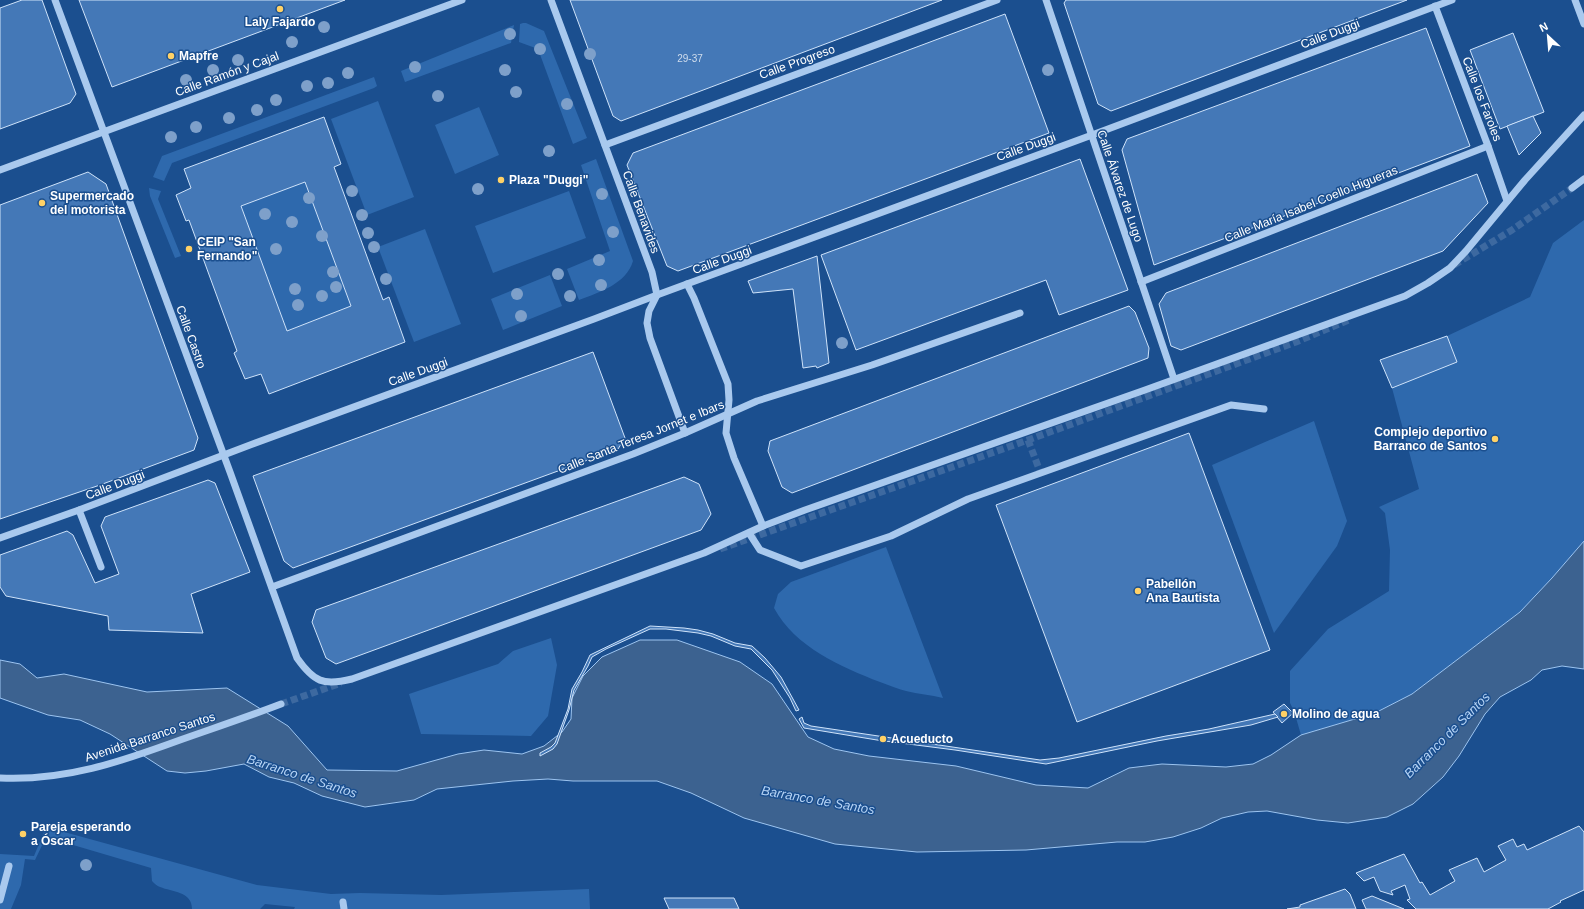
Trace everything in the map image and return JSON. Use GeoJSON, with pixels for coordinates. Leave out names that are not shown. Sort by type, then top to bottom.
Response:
{"type":"FeatureCollection","features":[{"type":"Feature","properties":{"kind":"street","name":"Calle Castro"},"geometry":{"type":"LineString","coordinates":[[55,0],[272,586],[297,658],[313,677],[323,682],[336,683],[352,679],[704,553],[749,533]]}},
{"type":"Feature","properties":{"kind":"street","name":"Calle Ramón y Cajal"},"geometry":{"type":"LineString","coordinates":[[0,170],[462,0]]}},
{"type":"Feature","properties":{"kind":"street","name":"Calle Benavides"},"geometry":{"type":"LineString","coordinates":[[551,0],[652,272],[657,294]]}},
{"type":"Feature","properties":{"kind":"street","name":"Calle Progreso"},"geometry":{"type":"LineString","coordinates":[[604,145],[996,0]]}},
{"type":"Feature","properties":{"kind":"street","name":"Calle Álvarez de Lugo"},"geometry":{"type":"LineString","coordinates":[[1046,0],[1174,379]]}},
{"type":"Feature","properties":{"kind":"street","name":"Calle Duggi"},"geometry":{"type":"LineString","coordinates":[[0,538],[594,319],[657,294],[1092,135],[1452,0]]}},
{"type":"Feature","properties":{"kind":"street"},"geometry":{"type":"LineString","coordinates":[[1575,0],[1584,24]]}},
{"type":"Feature","properties":{"kind":"street","name":"Calle los Faroles"},"geometry":{"type":"LineString","coordinates":[[1435,6],[1488,146],[1507,201]]}},
{"type":"Feature","properties":{"kind":"street"},"geometry":{"type":"LineString","coordinates":[[1264,409],[1231,405],[968,499],[891,536],[801,566],[760,550],[749,533],[805,510],[1405,296],[1428,284],[1450,268],[1524,180],[1584,115]]}},
{"type":"Feature","properties":{"kind":"street","name":"Calle María Isabel Coello Higueras"},"geometry":{"type":"LineString","coordinates":[[1141,282],[1488,146]]}},
{"type":"Feature","properties":{"kind":"street"},"geometry":{"type":"LineString","coordinates":[[1572,188],[1584,179]]}},
{"type":"Feature","properties":{"kind":"street"},"geometry":{"type":"LineString","coordinates":[[687,284],[728,384],[728,414],[726,433],[734,458],[763,526]]}},
{"type":"Feature","properties":{"kind":"street"},"geometry":{"type":"LineString","coordinates":[[657,294],[649,311],[647,324],[653,345],[686,433]]}},
{"type":"Feature","properties":{"kind":"street","name":"Calle Santa Teresa Jornet e Ibars"},"geometry":{"type":"LineString","coordinates":[[272,586],[626,456],[686,433],[757,401],[872,365],[1020,313]]}},
{"type":"Feature","properties":{"kind":"street"},"geometry":{"type":"LineString","coordinates":[[79,510],[100,567]]}},
{"type":"Feature","properties":{"kind":"street","name":"Avenida Barranco Santos"},"geometry":{"type":"LineString","coordinates":[[0,778],[23,779],[54,776],[85,771],[120,762],[281,704]]}},
{"type":"Feature","properties":{"kind":"street"},"geometry":{"type":"LineString","coordinates":[[0,900],[9,866]]}},
{"type":"Feature","properties":{"kind":"shaded area"},"geometry":{"type":"Polygon","coordinates":[[[523,23],[544,31],[587,138],[573,144],[538,49],[519,42],[520,24],[523,23]]]}},
{"type":"Feature","properties":{"kind":"shaded area"},"geometry":{"type":"Polygon","coordinates":[[[514,25],[511,43],[405,82],[401,71],[514,25]]]}},
{"type":"Feature","properties":{"kind":"shaded area"},"geometry":{"type":"Polygon","coordinates":[[[374,77],[377,86],[374,88],[172,163],[164,181],[153,177],[162,156],[374,77]]]}},
{"type":"Feature","properties":{"kind":"shaded area"},"geometry":{"type":"Polygon","coordinates":[[[378,101],[414,197],[367,215],[331,119],[378,101]]]}},
{"type":"Feature","properties":{"kind":"shaded area"},"geometry":{"type":"Polygon","coordinates":[[[479,107],[499,155],[455,174],[435,125],[479,107]]]}},
{"type":"Feature","properties":{"kind":"shaded area"},"geometry":{"type":"Polygon","coordinates":[[[596,159],[633,261],[625,276],[611,286],[579,300],[567,269],[610,251],[581,165],[596,159]]]}},
{"type":"Feature","properties":{"kind":"shaded area"},"geometry":{"type":"Polygon","coordinates":[[[305,182],[351,306],[287,331],[241,206],[305,182]]]}},
{"type":"Feature","properties":{"kind":"shaded area"},"geometry":{"type":"Polygon","coordinates":[[[149,188],[161,191],[158,199],[181,256],[175,258],[150,196],[149,188]]]}},
{"type":"Feature","properties":{"kind":"shaded area"},"geometry":{"type":"Polygon","coordinates":[[[569,191],[586,238],[493,273],[475,226],[569,191]]]}},
{"type":"Feature","properties":{"kind":"shaded area","name":"Complejo deportivo Barranco de Santos"},"geometry":{"type":"Polygon","coordinates":[[[1584,220],[1584,541],[1520,612],[1412,694],[1375,713],[1301,735],[1290,703],[1290,671],[1328,629],[1389,591],[1390,550],[1385,513],[1379,507],[1419,489],[1392,388],[1380,360],[1447,336],[1530,297],[1553,243],[1584,220]]]}},
{"type":"Feature","properties":{"kind":"shaded area"},"geometry":{"type":"Polygon","coordinates":[[[425,229],[461,324],[414,342],[378,247],[425,229]]]}},
{"type":"Feature","properties":{"kind":"shaded area"},"geometry":{"type":"Polygon","coordinates":[[[550,275],[562,306],[503,330],[491,299],[550,275]]]}},
{"type":"Feature","properties":{"kind":"shaded area"},"geometry":{"type":"Polygon","coordinates":[[[1314,421],[1347,521],[1337,546],[1274,633],[1212,465],[1314,421]]]}},
{"type":"Feature","properties":{"kind":"shaded area"},"geometry":{"type":"Polygon","coordinates":[[[886,547],[943,698],[900,689],[850,670],[806,645],[783,622],[774,608],[778,594],[791,582],[886,547]]]}},
{"type":"Feature","properties":{"kind":"shaded area"},"geometry":{"type":"Polygon","coordinates":[[[551,638],[557,665],[548,716],[531,736],[421,734],[409,694],[498,664],[513,651],[551,638]]]}},
{"type":"Feature","properties":{"kind":"shaded area"},"geometry":{"type":"Polygon","coordinates":[[[46,827],[257,885],[331,894],[360,893],[441,895],[589,889],[590,909],[294,909],[295,907],[265,904],[260,909],[192,909],[189,899],[185,895],[159,887],[152,881],[151,868],[46,837],[35,860],[25,859],[21,885],[11,909],[0,909],[0,854],[34,856],[46,827]]]}},
{"type":"Feature","properties":{"kind":"water","name":"Barranco de Santos"},"geometry":{"type":"Polygon","coordinates":[[[1584,541],[1584,669],[1562,666],[1542,670],[1531,680],[1500,697],[1485,714],[1459,756],[1443,777],[1413,804],[1387,817],[1348,823],[1317,820],[1267,811],[1248,812],[1222,818],[1201,828],[1173,837],[1145,842],[1117,842],[1026,850],[917,852],[835,844],[744,818],[691,793],[657,781],[573,781],[548,779],[513,781],[437,789],[414,800],[365,807],[322,796],[294,783],[269,777],[244,764],[185,773],[167,771],[110,734],[80,720],[48,715],[0,698],[0,660],[20,664],[37,678],[64,674],[147,692],[227,688],[288,726],[327,770],[397,771],[458,754],[484,750],[522,754],[544,746],[562,732],[571,719],[572,698],[583,676],[602,657],[640,640],[677,640],[740,662],[772,684],[808,737],[834,749],[869,756],[956,766],[1036,785],[1088,788],[1129,768],[1162,764],[1226,767],[1253,764],[1271,755],[1301,735],[1375,713],[1412,694],[1520,612],[1584,541]]]}},
{"type":"Feature","properties":{"kind":"building"},"geometry":{"type":"Polygon","coordinates":[[[22,0],[42,0],[76,94],[70,103],[0,129],[0,8],[22,0]]]}},
{"type":"Feature","properties":{"kind":"building"},"geometry":{"type":"Polygon","coordinates":[[[79,0],[345,0],[112,87],[79,0]]]}},
{"type":"Feature","properties":{"kind":"building"},"geometry":{"type":"Polygon","coordinates":[[[570,0],[942,0],[621,121],[613,116],[570,0]]]}},
{"type":"Feature","properties":{"kind":"building"},"geometry":{"type":"Polygon","coordinates":[[[1066,0],[1407,0],[1111,111],[1098,104],[1064,3],[1066,0]]]}},
{"type":"Feature","properties":{"kind":"building"},"geometry":{"type":"Polygon","coordinates":[[[1005,14],[1049,133],[678,271],[667,266],[627,165],[633,153],[1005,14]]]}},
{"type":"Feature","properties":{"kind":"building"},"geometry":{"type":"Polygon","coordinates":[[[1426,28],[1470,146],[1154,265],[1122,150],[1127,139],[1426,28]]]}},
{"type":"Feature","properties":{"kind":"building"},"geometry":{"type":"Polygon","coordinates":[[[1513,33],[1544,112],[1500,129],[1470,50],[1513,33]]]}},
{"type":"Feature","properties":{"kind":"building"},"geometry":{"type":"Polygon","coordinates":[[[1533,116],[1541,133],[1519,155],[1507,126],[1533,116]]]}},
{"type":"Feature","properties":{"kind":"building"},"geometry":{"type":"Polygon","coordinates":[[[324,117],[341,164],[334,167],[383,300],[389,297],[405,342],[269,394],[261,374],[245,379],[234,353],[237,351],[189,220],[186,221],[176,195],[191,188],[184,169],[324,117]],[[305,182],[241,206],[287,331],[351,306],[305,182]]]}},
{"type":"Feature","properties":{"kind":"building"},"geometry":{"type":"Polygon","coordinates":[[[1080,159],[1128,290],[1059,315],[1046,280],[856,350],[821,255],[1080,159]]]}},
{"type":"Feature","properties":{"kind":"building"},"geometry":{"type":"Polygon","coordinates":[[[88,172],[106,184],[198,438],[194,450],[100,485],[0,519],[0,205],[88,172]]]}},
{"type":"Feature","properties":{"kind":"building"},"geometry":{"type":"Polygon","coordinates":[[[1477,174],[1488,203],[1443,251],[1181,350],[1171,346],[1159,304],[1166,293],[1477,174]]]}},
{"type":"Feature","properties":{"kind":"building"},"geometry":{"type":"Polygon","coordinates":[[[817,256],[829,363],[817,368],[816,366],[803,368],[793,289],[753,293],[748,281],[817,256]]]}},
{"type":"Feature","properties":{"kind":"building"},"geometry":{"type":"Polygon","coordinates":[[[1129,306],[1135,312],[1149,348],[1148,358],[792,493],[782,487],[768,451],[770,441],[1129,306]]]}},
{"type":"Feature","properties":{"kind":"building"},"geometry":{"type":"Polygon","coordinates":[[[1447,336],[1457,362],[1392,388],[1380,360],[1447,336]]]}},
{"type":"Feature","properties":{"kind":"building"},"geometry":{"type":"Polygon","coordinates":[[[593,352],[625,438],[618,449],[293,568],[284,561],[253,476],[593,352]]]}},
{"type":"Feature","properties":{"kind":"building","name":"Pabellón Ana Bautista"},"geometry":{"type":"Polygon","coordinates":[[[1189,433],[1270,650],[1077,722],[996,505],[1189,433]]]}},
{"type":"Feature","properties":{"kind":"building"},"geometry":{"type":"Polygon","coordinates":[[[684,477],[699,484],[711,514],[701,530],[336,664],[326,658],[312,622],[316,610],[684,477]]]}},
{"type":"Feature","properties":{"kind":"building"},"geometry":{"type":"Polygon","coordinates":[[[208,480],[215,483],[250,572],[191,594],[203,633],[109,630],[108,616],[6,596],[0,587],[0,555],[67,531],[73,535],[95,583],[119,574],[101,526],[105,517],[208,480]]]}},
{"type":"Feature","properties":{"kind":"building"},"geometry":{"type":"Polygon","coordinates":[[[650,626],[698,630],[735,643],[752,646],[765,658],[781,677],[799,710],[796,711],[790,698],[772,670],[751,649],[735,646],[711,636],[698,633],[666,629],[650,629],[592,657],[574,690],[569,710],[557,744],[553,749],[540,756],[540,753],[555,743],[568,709],[572,689],[590,655],[650,626]]]}},
{"type":"Feature","properties":{"kind":"building","name":"Molino de agua"},"geometry":{"type":"Polygon","coordinates":[[[1284,704],[1293,713],[1282,723],[1273,712],[1284,704]]]}},
{"type":"Feature","properties":{"kind":"building","name":"Acueducto"},"geometry":{"type":"Polygon","coordinates":[[[1275,714],[1278,717],[1251,725],[1157,741],[1046,764],[804,728],[799,719],[802,717],[804,723],[811,726],[1040,760],[1059,758],[1166,736],[1209,729],[1275,714]]]}},
{"type":"Feature","properties":{"kind":"building"},"geometry":{"type":"Polygon","coordinates":[[[1579,826],[1584,832],[1584,890],[1560,901],[1561,902],[1548,909],[1416,909],[1407,900],[1410,899],[1405,885],[1391,891],[1393,895],[1380,891],[1374,877],[1364,881],[1356,873],[1404,854],[1420,883],[1422,882],[1430,895],[1455,881],[1449,870],[1477,858],[1484,872],[1506,860],[1498,846],[1513,839],[1517,847],[1524,844],[1527,850],[1579,826]]]}},
{"type":"Feature","properties":{"kind":"building"},"geometry":{"type":"Polygon","coordinates":[[[1345,889],[1350,894],[1356,909],[1287,909],[1300,907],[1300,905],[1345,889]]]}},
{"type":"Feature","properties":{"kind":"building"},"geometry":{"type":"Polygon","coordinates":[[[1372,896],[1404,909],[1366,909],[1362,900],[1372,896]]]}},
{"type":"Feature","properties":{"kind":"building"},"geometry":{"type":"Polygon","coordinates":[[[664,898],[734,898],[739,909],[669,909],[664,898]]]}},
{"type":"Feature","properties":{"kind":"tunnel"},"geometry":{"type":"LineString","coordinates":[[1454,265],[1512,230],[1572,188]]}},
{"type":"Feature","properties":{"kind":"tunnel"},"geometry":{"type":"LineString","coordinates":[[720,549],[1028,440],[1296,342],[1351,319]]}},
{"type":"Feature","properties":{"kind":"tunnel"},"geometry":{"type":"LineString","coordinates":[[1028,440],[1041,474]]}},
{"type":"Feature","properties":{"kind":"tunnel"},"geometry":{"type":"LineString","coordinates":[[281,704],[341,683]]}},
{"type":"Feature","properties":{"kind":"place","name":"Laly Fajardo"},"geometry":{"type":"Point","coordinates":[280,9]}},
{"type":"Feature","properties":{"kind":"place","name":"Mapfre"},"geometry":{"type":"Point","coordinates":[171,56]}},
{"type":"Feature","properties":{"kind":"place","name":"Plaza \"Duggi\""},"geometry":{"type":"Point","coordinates":[501,180]}},
{"type":"Feature","properties":{"kind":"place","name":"Supermercado del motorista"},"geometry":{"type":"Point","coordinates":[42,203]}},
{"type":"Feature","properties":{"kind":"place","name":"CEIP \"San Fernando\""},"geometry":{"type":"Point","coordinates":[189,249]}},
{"type":"Feature","properties":{"kind":"place","name":"Complejo deportivo Barranco de Santos"},"geometry":{"type":"Point","coordinates":[1495,439]}},
{"type":"Feature","properties":{"kind":"place","name":"Pabellón Ana Bautista"},"geometry":{"type":"Point","coordinates":[1138,591]}},
{"type":"Feature","properties":{"kind":"place","name":"Molino de agua"},"geometry":{"type":"Point","coordinates":[1284,714]}},
{"type":"Feature","properties":{"kind":"place","name":"Acueducto"},"geometry":{"type":"Point","coordinates":[883,739]}},
{"type":"Feature","properties":{"kind":"place","name":"Pareja esperando a Óscar"},"geometry":{"type":"Point","coordinates":[23,834]}}]}
